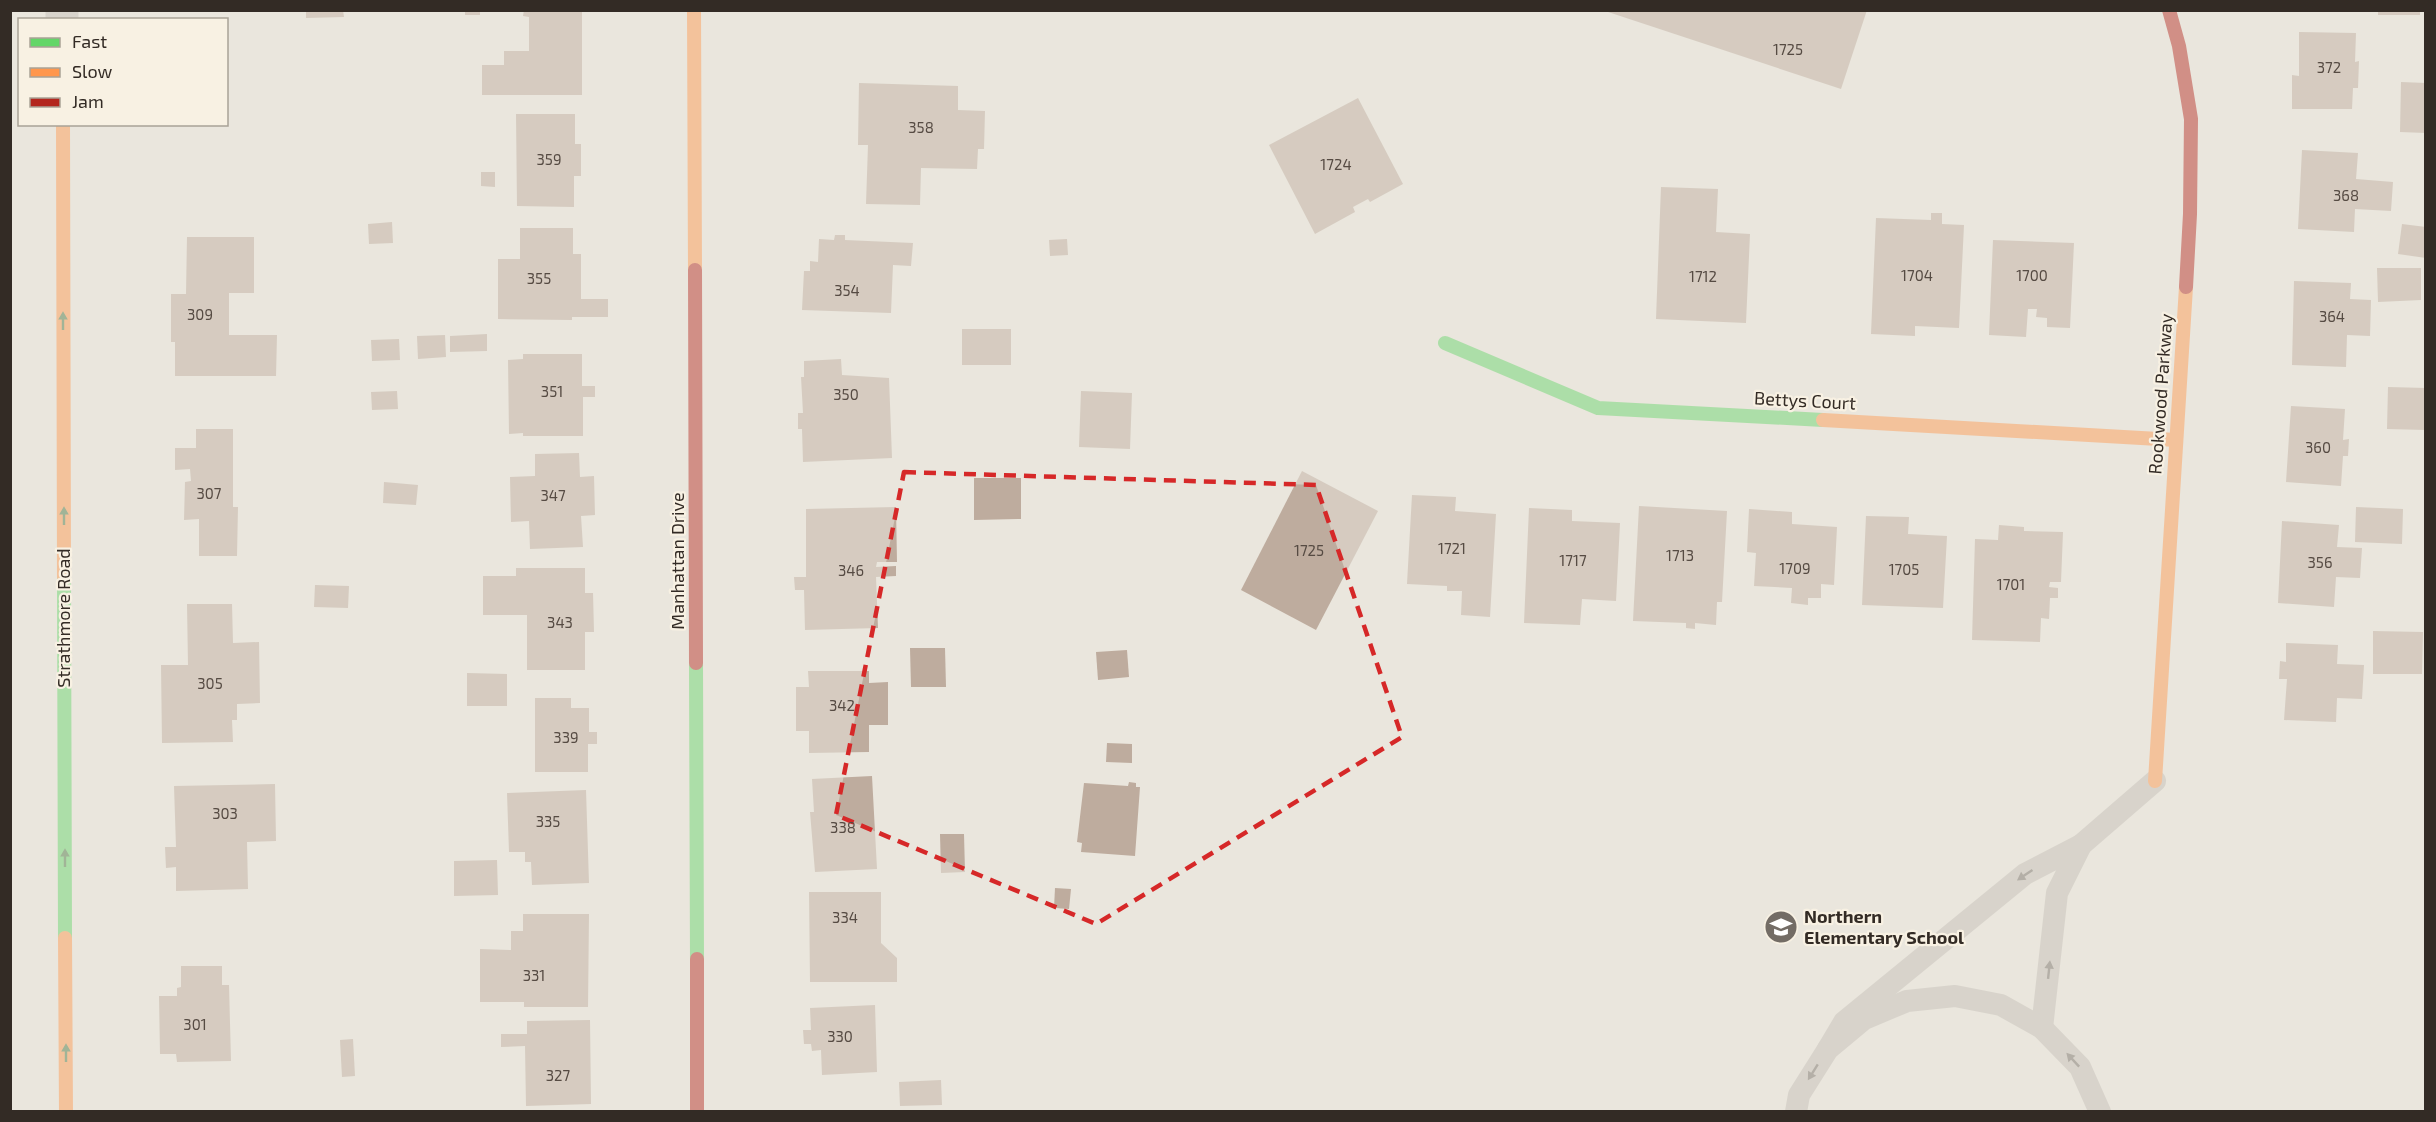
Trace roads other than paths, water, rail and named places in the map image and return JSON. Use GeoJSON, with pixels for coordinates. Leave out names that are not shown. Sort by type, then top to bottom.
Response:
{"type":"FeatureCollection","features":[{"type":"Feature","properties":{"kind":"street","name":"Manhattan Drive"},"geometry":{"type":"LineString","coordinates":[[694,10],[697,1112]]}},
{"type":"Feature","properties":{"kind":"street","name":"Rookwood Parkway"},"geometry":{"type":"LineString","coordinates":[[2155,781],[2190,214],[2191,119],[2179,46],[2169,10]]}},
{"type":"Feature","properties":{"kind":"street","name":"Strathmore Road"},"geometry":{"type":"LineString","coordinates":[[63,126],[66,1112]]}},
{"type":"Feature","properties":{"kind":"street","name":"Bettys Court"},"geometry":{"type":"LineString","coordinates":[[1445,343],[1598,408],[2176,440]]}},
{"type":"Feature","properties":{"kind":"lane"},"geometry":{"type":"LineString","coordinates":[[1796,1112],[1799,1095],[1844,1022],[2025,874],[2081,845],[2155,781]]}},
{"type":"Feature","properties":{"kind":"lane"},"geometry":{"type":"LineString","coordinates":[[2042,1028],[2057,893],[2081,845]]}},
{"type":"Feature","properties":{"kind":"lane"},"geometry":{"type":"LineString","coordinates":[[1828,1049],[1864,1019],[1907,1001],[1954,996],[2001,1005],[2042,1028],[2080,1067],[2100,1112]]}},
{"type":"Feature","properties":{"kind":"place","name":"Northern Elementary School"},"geometry":{"type":"Point","coordinates":[1781,927]}}]}
